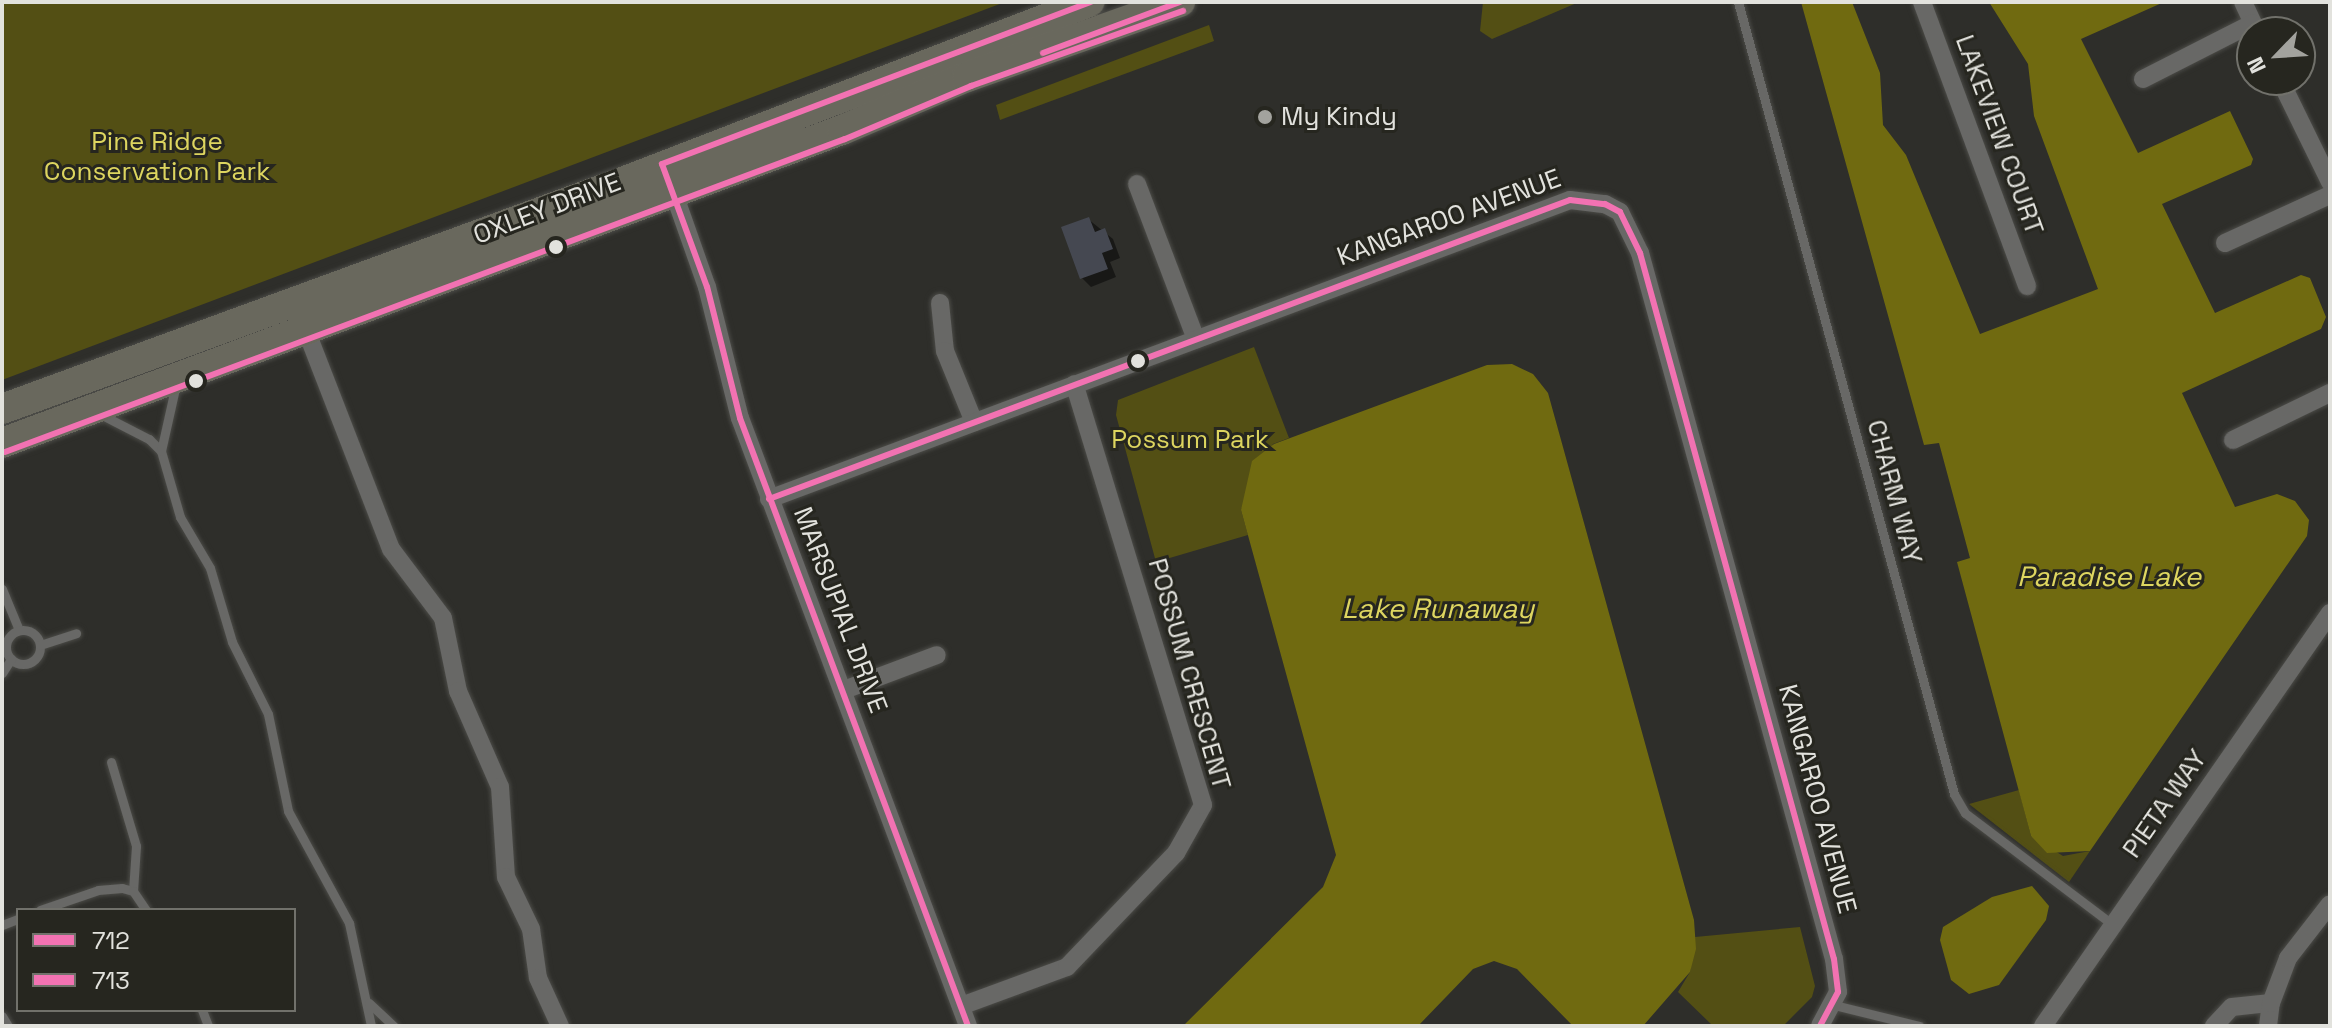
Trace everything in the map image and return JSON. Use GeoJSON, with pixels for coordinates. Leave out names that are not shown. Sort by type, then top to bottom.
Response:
{"type":"FeatureCollection","features":[{"type":"Feature","properties":{"kind":"main road","name":"OXLEY DRIVE"},"geometry":{"type":"LineString","coordinates":[[2,409],[1090,2]]}},
{"type":"Feature","properties":{"kind":"main road","name":"OXLEY DRIVE"},"geometry":{"type":"LineString","coordinates":[[2,443],[674,192],[967,77],[1180,2]]}},
{"type":"Feature","properties":{"kind":"street","name":"LAKEVIEW COURT"},"geometry":{"type":"LineString","coordinates":[[1922,2],[2027,286]]}},
{"type":"Feature","properties":{"kind":"street"},"geometry":{"type":"LineString","coordinates":[[2143,79],[2236,37]]}},
{"type":"Feature","properties":{"kind":"street"},"geometry":{"type":"LineString","coordinates":[[2288,96],[2330,182]]}},
{"type":"Feature","properties":{"kind":"street","name":"MARSUPIAL DRIVE"},"geometry":{"type":"LineString","coordinates":[[662,164],[707,287],[731,394],[968,1026]]}},
{"type":"Feature","properties":{"kind":"street"},"geometry":{"type":"LineString","coordinates":[[1137,184],[1196,339]]}},
{"type":"Feature","properties":{"kind":"street"},"geometry":{"type":"LineString","coordinates":[[2225,243],[2330,195]]}},
{"type":"Feature","properties":{"kind":"street","name":"KANGAROO AVENUE"},"geometry":{"type":"LineString","coordinates":[[769,499],[1570,200],[1594,199],[1620,212],[1640,253],[1834,959],[1834,1005]]}},
{"type":"Feature","properties":{"kind":"street"},"geometry":{"type":"LineString","coordinates":[[940,303],[945,351],[974,422]]}},
{"type":"Feature","properties":{"kind":"street"},"geometry":{"type":"LineString","coordinates":[[306,330],[391,549],[443,618],[458,691],[500,787],[506,877],[531,929],[538,978],[560,1026]]}},
{"type":"Feature","properties":{"kind":"street","name":"POSSUM CRESCENT"},"geometry":{"type":"LineString","coordinates":[[961,1006],[1067,967],[1176,853],[1203,805],[1074,384]]}},
{"type":"Feature","properties":{"kind":"street"},"geometry":{"type":"LineString","coordinates":[[2233,440],[2330,393]]}},
{"type":"Feature","properties":{"kind":"street","name":"PIETA WAY"},"geometry":{"type":"LineString","coordinates":[[2043,1026],[2330,613]]}},
{"type":"Feature","properties":{"kind":"street"},"geometry":{"type":"LineString","coordinates":[[844,690],[937,655]]}},
{"type":"Feature","properties":{"kind":"street"},"geometry":{"type":"LineString","coordinates":[[2268,1026],[2271,1003],[2288,958],[2330,904]]}},
{"type":"Feature","properties":{"kind":"street"},"geometry":{"type":"LineString","coordinates":[[2214,1026],[2232,1007],[2271,1003]]}},
{"type":"Feature","properties":{"kind":"street"},"geometry":{"type":"LineString","coordinates":[[1820,1026],[1834,1005]]}},
{"type":"Feature","properties":{"kind":"lane","name":"CHARM WAY"},"geometry":{"type":"LineString","coordinates":[[1738,2],[1954,794],[1965,813],[2113,925]]}},
{"type":"Feature","properties":{"kind":"lane"},"geometry":{"type":"LineString","coordinates":[[178,377],[161,451],[180,517],[210,568],[232,642],[268,714],[288,811],[349,923],[371,1026]]}},
{"type":"Feature","properties":{"kind":"lane"},"geometry":{"type":"LineString","coordinates":[[90,411],[133,429],[161,451]]}},
{"type":"Feature","properties":{"kind":"lane"},"geometry":{"type":"LineString","coordinates":[[2,589],[19,630]]}},
{"type":"Feature","properties":{"kind":"lane"},"geometry":{"type":"LineString","coordinates":[[19,630],[33,633],[40,645]]}},
{"type":"Feature","properties":{"kind":"lane"},"geometry":{"type":"LineString","coordinates":[[2,673],[11,659],[7,642],[19,630]]}},
{"type":"Feature","properties":{"kind":"lane"},"geometry":{"type":"LineString","coordinates":[[11,659],[31,662],[40,645],[76,633]]}},
{"type":"Feature","properties":{"kind":"lane"},"geometry":{"type":"LineString","coordinates":[[111,762],[136,846],[133,891],[145,908]]}},
{"type":"Feature","properties":{"kind":"lane"},"geometry":{"type":"LineString","coordinates":[[46,908],[98,890],[133,891]]}},
{"type":"Feature","properties":{"kind":"lane"},"geometry":{"type":"LineString","coordinates":[[368,1001],[394,1026]]}},
{"type":"Feature","properties":{"kind":"lane"},"geometry":{"type":"LineString","coordinates":[[1834,1005],[1919,1026]]}},
{"type":"Feature","properties":{"kind":"lane"},"geometry":{"type":"LineString","coordinates":[[2,1016],[8,1026]]}},
{"type":"Feature","properties":{"kind":"green space","name":"Pine Ridge Conservation Park"},"geometry":{"type":"Polygon","coordinates":[[[2,2],[1005,2],[2,380],[2,2]]]}},
{"type":"Feature","properties":{"kind":"green space"},"geometry":{"type":"Polygon","coordinates":[[[1483,2],[1579,2],[1492,39],[1480,31],[1483,2]]]}},
{"type":"Feature","properties":{"kind":"green space"},"geometry":{"type":"Polygon","coordinates":[[[1209,25],[1214,41],[1000,120],[996,105],[1209,25]]]}},
{"type":"Feature","properties":{"kind":"green space","name":"Possum Park"},"geometry":{"type":"Polygon","coordinates":[[[1254,347],[1289,438],[1273,444],[1241,510],[1248,535],[1156,562],[1116,415],[1118,400],[1254,347]]]}},
{"type":"Feature","properties":{"kind":"green space"},"geometry":{"type":"Polygon","coordinates":[[[2019,790],[2031,836],[2063,856],[2090,851],[2069,882],[1969,804],[2019,790]]]}},
{"type":"Feature","properties":{"kind":"green space"},"geometry":{"type":"Polygon","coordinates":[[[1800,927],[1815,986],[1812,997],[1783,1026],[1713,1026],[1678,992],[1690,972],[1695,937],[1800,927]]]}},
{"type":"Feature","properties":{"kind":"water","name":"Paradise Lake"},"geometry":{"type":"Polygon","coordinates":[[[1801,2],[1852,2],[1880,73],[1883,125],[1906,155],[1980,334],[2098,289],[2034,116],[2028,64],[1989,2],[2164,2],[2081,39],[2138,153],[2230,111],[2253,159],[2251,165],[2162,204],[2215,313],[2301,275],[2310,278],[2326,317],[2321,329],[2182,393],[2235,507],[2277,494],[2295,501],[2309,520],[2307,536],[2090,851],[2047,853],[2031,836],[1957,562],[1970,558],[1939,443],[1924,445],[1801,2]]]}},
{"type":"Feature","properties":{"kind":"water","name":"Lake Runaway"},"geometry":{"type":"Polygon","coordinates":[[[1512,364],[1533,374],[1548,393],[1694,920],[1696,949],[1690,972],[1643,1026],[1573,1026],[1517,969],[1494,961],[1473,969],[1418,1026],[1183,1026],[1323,887],[1336,855],[1241,510],[1252,461],[1274,444],[1487,365],[1512,364]]]}},
{"type":"Feature","properties":{"kind":"water"},"geometry":{"type":"Polygon","coordinates":[[[2032,886],[2049,906],[2046,920],[1999,985],[1969,994],[1951,980],[1940,940],[1943,927],[1992,897],[2032,886]]]}},
{"type":"Feature","properties":{"kind":"building"},"geometry":{"type":"Polygon","coordinates":[[[1089,217],[1095,232],[1105,228],[1113,249],[1102,253],[1108,269],[1080,279],[1061,227],[1089,217]]]}},
{"type":"Feature","properties":{"kind":"transit line","name":"712"},"geometry":{"type":"LineString","coordinates":[[968,1026],[740,418],[707,287],[662,164],[1090,2]]}},
{"type":"Feature","properties":{"kind":"transit line","name":"712"},"geometry":{"type":"LineString","coordinates":[[1043,53],[1180,2]]}},
{"type":"Feature","properties":{"kind":"transit line","name":"713"},"geometry":{"type":"LineString","coordinates":[[5,452],[845,139],[971,86],[1183,11]]}},
{"type":"Feature","properties":{"kind":"transit line","name":"712"},"geometry":{"type":"LineString","coordinates":[[769,499],[1570,200],[1605,204],[1620,212],[1640,253],[1834,959],[1838,992],[1820,1026]]}},
{"type":"Feature","properties":{"kind":"place","name":"My Kindy"},"geometry":{"type":"Point","coordinates":[1265,117]}}]}
